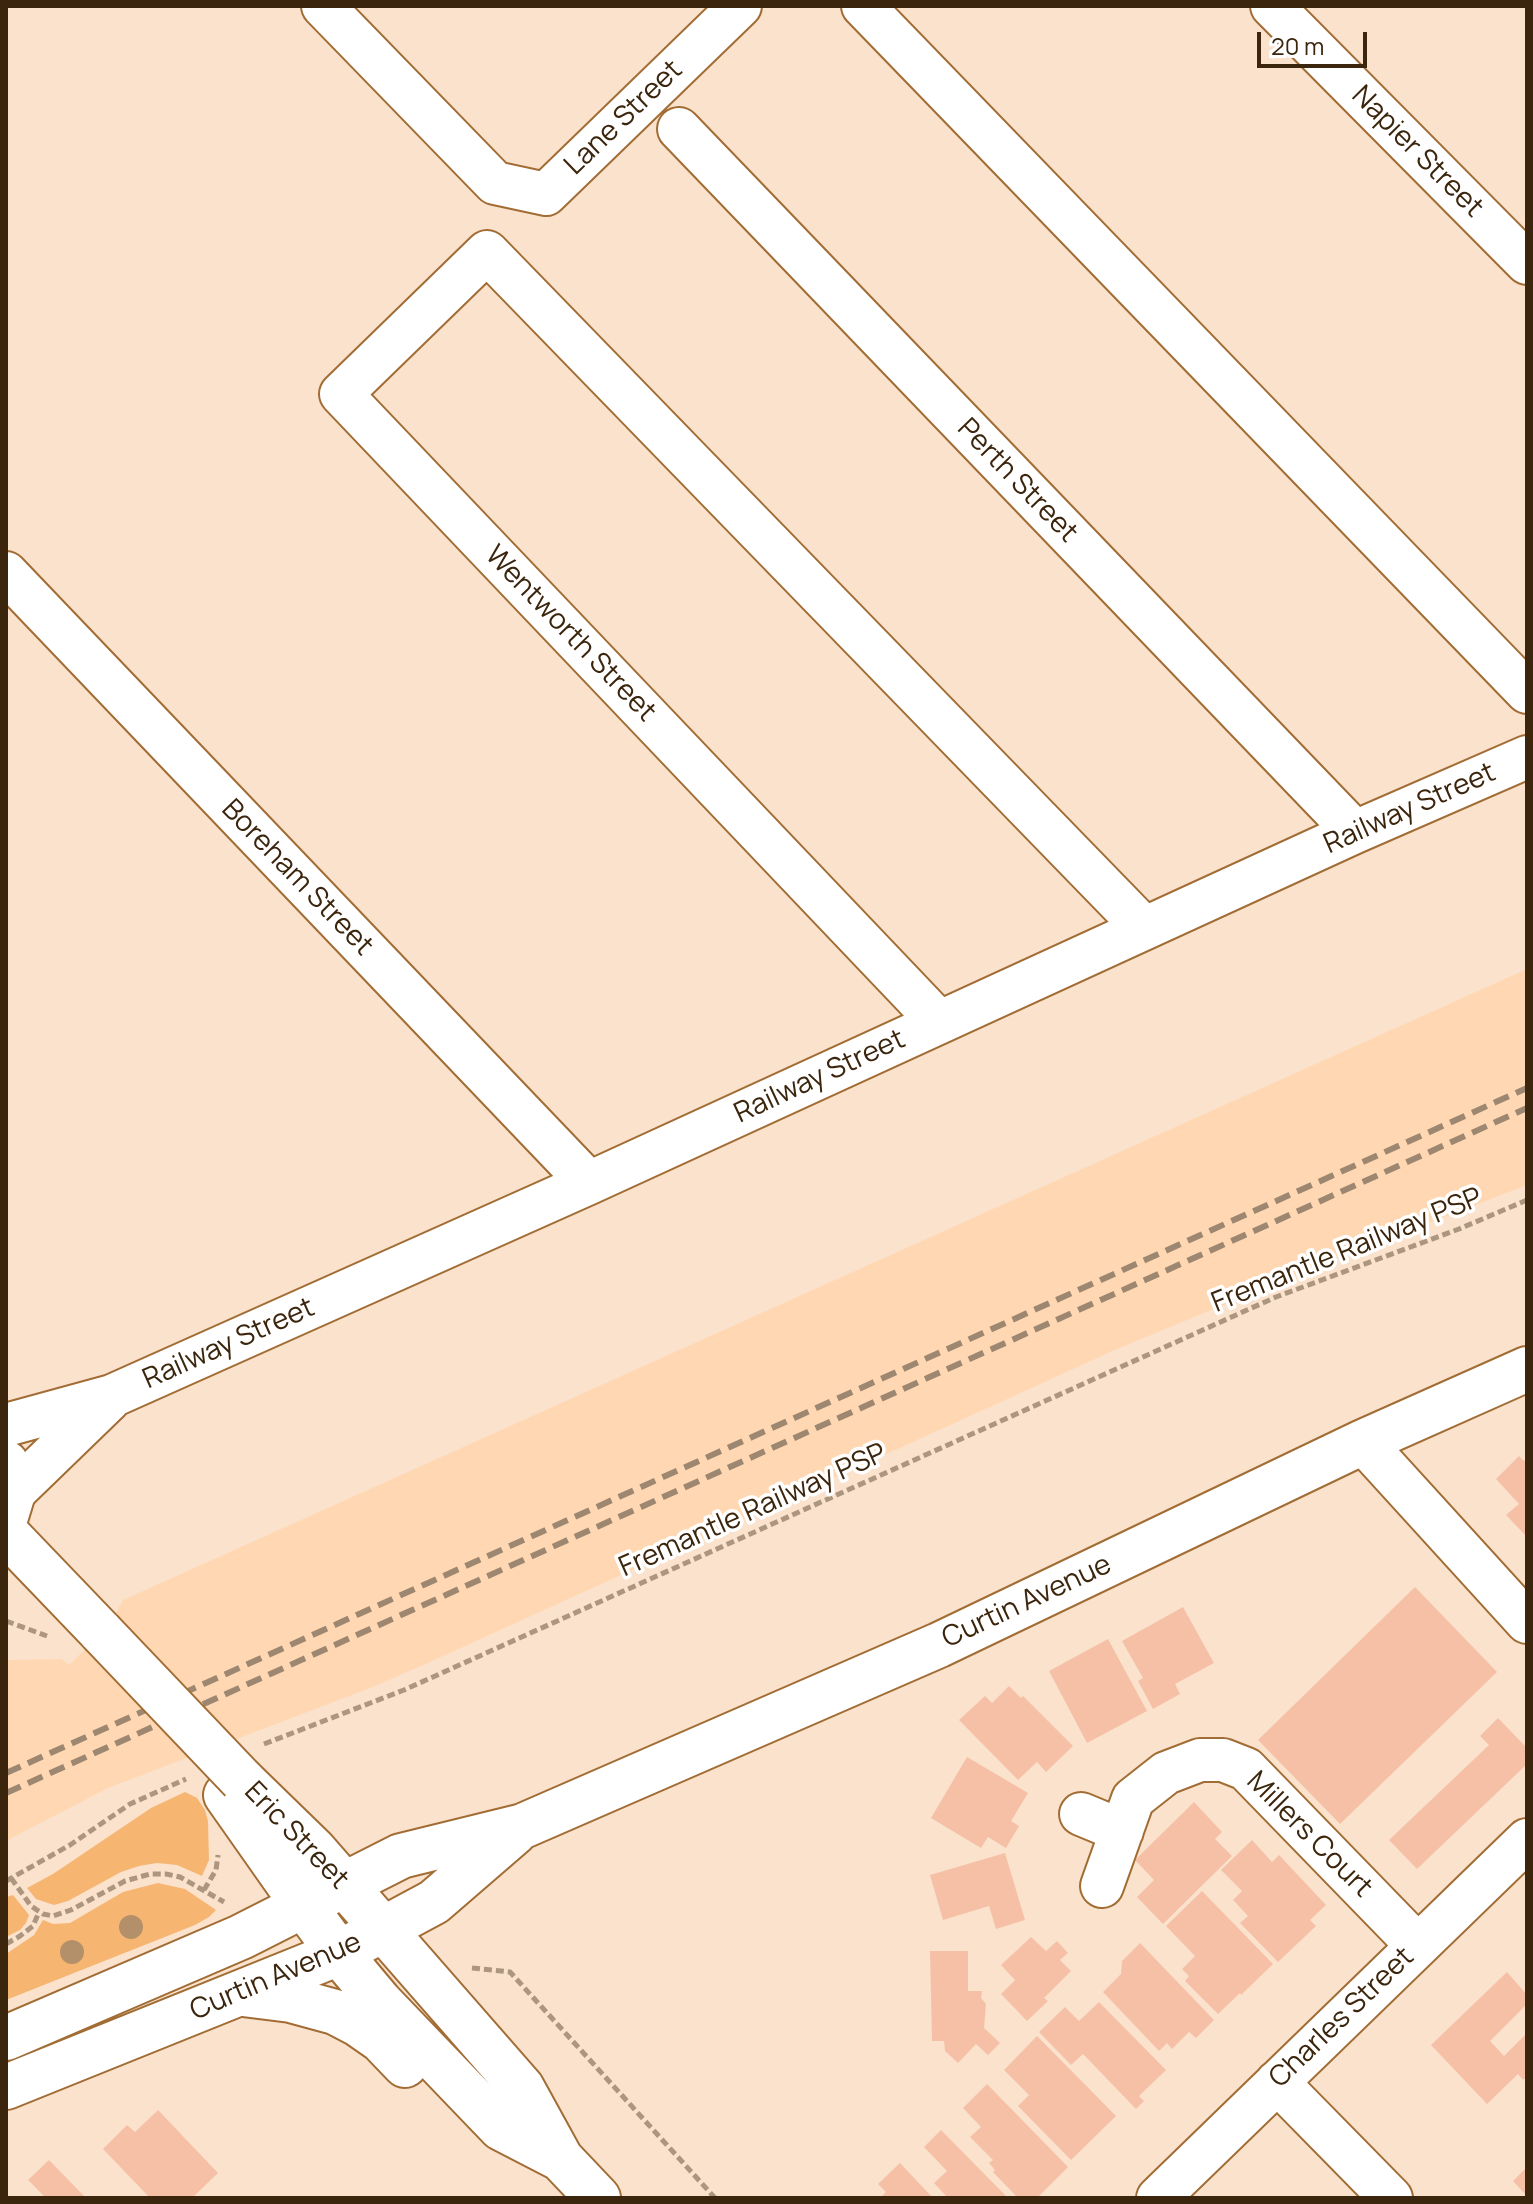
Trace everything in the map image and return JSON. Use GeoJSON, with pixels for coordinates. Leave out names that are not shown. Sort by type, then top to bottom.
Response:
{"type":"FeatureCollection","features":[{"type":"Feature","properties":{"kind":"main road","name":"Curtin Avenue"},"geometry":{"type":"LineString","coordinates":[[6,2038],[241,1937],[401,1856],[523,1826],[939,1645],[1363,1442],[1527,1369]]}},
{"type":"Feature","properties":{"kind":"main road","name":"Eric Street"},"geometry":{"type":"LineString","coordinates":[[8,1501],[81,1642]]}},
{"type":"Feature","properties":{"kind":"main road","name":"Eric Street"},"geometry":{"type":"LineString","coordinates":[[6,1566],[81,1642],[232,1773],[314,1850],[522,2088],[561,2159],[598,2198]]}},
{"type":"Feature","properties":{"kind":"main road","name":"Eric Street"},"geometry":{"type":"LineString","coordinates":[[232,1773],[304,1906],[380,2002],[501,2128],[561,2159]]}},
{"type":"Feature","properties":{"kind":"main road","name":"Curtin Avenue"},"geometry":{"type":"LineString","coordinates":[[6,2087],[339,1953],[434,1902],[523,1826]]}},
{"type":"Feature","properties":{"kind":"main road"},"geometry":{"type":"LineString","coordinates":[[239,1994],[291,2000],[335,2012],[381,2040],[448,2108],[482,2108]]}},
{"type":"Feature","properties":{"kind":"street","name":"Lane Street"},"geometry":{"type":"LineString","coordinates":[[323,6],[495,183],[546,194],[740,6]]}},
{"type":"Feature","properties":{"kind":"street"},"geometry":{"type":"LineString","coordinates":[[863,6],[1527,692]]}},
{"type":"Feature","properties":{"kind":"street","name":"Napier Street"},"geometry":{"type":"LineString","coordinates":[[1272,6],[1527,263]]}},
{"type":"Feature","properties":{"kind":"street","name":"Perth Street"},"geometry":{"type":"LineString","coordinates":[[679,129],[1355,832]]}},
{"type":"Feature","properties":{"kind":"street","name":"Wentworth Street"},"geometry":{"type":"LineString","coordinates":[[939,1022],[341,394],[487,252],[1144,928]]}},
{"type":"Feature","properties":{"kind":"street","name":"Boreham Street"},"geometry":{"type":"LineString","coordinates":[[6,573],[589,1183]]}},
{"type":"Feature","properties":{"kind":"street","name":"Railway Street"},"geometry":{"type":"LineString","coordinates":[[6,1425],[112,1396],[589,1183],[1355,832],[1527,757]]}},
{"type":"Feature","properties":{"kind":"street","name":"Railway Street"},"geometry":{"type":"LineString","coordinates":[[8,1501],[112,1396]]}},
{"type":"Feature","properties":{"kind":"street"},"geometry":{"type":"LineString","coordinates":[[1363,1442],[1527,1622]]}},
{"type":"Feature","properties":{"kind":"street","name":"Millers Court"},"geometry":{"type":"LineString","coordinates":[[1102,1886],[1133,1799],[1166,1773],[1200,1760],[1223,1760],[1246,1769],[1417,1945]]}},
{"type":"Feature","properties":{"kind":"street"},"geometry":{"type":"LineString","coordinates":[[1081,1814],[1122,1831]]}},
{"type":"Feature","properties":{"kind":"street","name":"Charles Street"},"geometry":{"type":"LineString","coordinates":[[1158,2198],[1527,1840]]}},
{"type":"Feature","properties":{"kind":"street"},"geometry":{"type":"LineString","coordinates":[[1277,2082],[1391,2198]]}},
{"type":"Feature","properties":{"kind":"path","name":"Fremantle Railway PSP"},"geometry":{"type":"LineString","coordinates":[[8,1880],[70,1845],[130,1804],[232,1773],[404,1690],[1276,1297],[1459,1229],[1527,1200]]}},
{"type":"Feature","properties":{"kind":"path"},"geometry":{"type":"LineString","coordinates":[[6,1621],[49,1636],[81,1642]]}},
{"type":"Feature","properties":{"kind":"path"},"geometry":{"type":"LineString","coordinates":[[8,1880],[39,1912],[57,1915],[125,1881],[158,1873],[187,1879],[226,1903]]}},
{"type":"Feature","properties":{"kind":"path"},"geometry":{"type":"LineString","coordinates":[[6,1944],[33,1926],[39,1912]]}},
{"type":"Feature","properties":{"kind":"path"},"geometry":{"type":"LineString","coordinates":[[471,1968],[510,1972],[715,2198]]}},
{"type":"Feature","properties":{"kind":"shaded area"},"geometry":{"type":"Polygon","coordinates":[[[1527,969],[1527,1185],[1303,1272],[1117,1349],[430,1662],[373,1687],[108,1788],[6,1841],[6,1660],[62,1659],[69,1665],[108,1627],[123,1600],[1527,969]]]}},
{"type":"Feature","properties":{"kind":"shaded area"},"geometry":{"type":"Polygon","coordinates":[[[185,1792],[197,1798],[208,1821],[209,1860],[202,1876],[177,1865],[157,1863],[139,1866],[54,1905],[36,1899],[27,1888],[151,1808],[185,1792]]]}},
{"type":"Feature","properties":{"kind":"shaded area"},"geometry":{"type":"Polygon","coordinates":[[[158,1883],[185,1889],[216,1910],[195,1925],[6,2000],[6,1954],[34,1935],[43,1920],[53,1924],[70,1923],[123,1892],[158,1883]]]}},
{"type":"Feature","properties":{"kind":"shaded area"},"geometry":{"type":"Polygon","coordinates":[[[13,1895],[29,1915],[20,1930],[6,1937],[6,1897],[13,1895]]]}},
{"type":"Feature","properties":{"kind":"building"},"geometry":{"type":"Polygon","coordinates":[[[1519,1456],[1524,1461],[1527,1458],[1527,1537],[1506,1515],[1519,1504],[1496,1479],[1519,1456]]]}},
{"type":"Feature","properties":{"kind":"building"},"geometry":{"type":"Polygon","coordinates":[[[1415,1587],[1497,1672],[1340,1824],[1258,1740],[1415,1587]]]}},
{"type":"Feature","properties":{"kind":"building"},"geometry":{"type":"Polygon","coordinates":[[[1183,1607],[1214,1663],[1175,1684],[1180,1694],[1153,1709],[1138,1681],[1143,1678],[1122,1641],[1183,1607]]]}},
{"type":"Feature","properties":{"kind":"building"},"geometry":{"type":"Polygon","coordinates":[[[1108,1639],[1147,1711],[1087,1743],[1049,1671],[1108,1639]]]}},
{"type":"Feature","properties":{"kind":"building"},"geometry":{"type":"Polygon","coordinates":[[[1009,1686],[1073,1746],[1046,1772],[1037,1762],[1018,1780],[959,1720],[985,1696],[992,1703],[1009,1686]]]}},
{"type":"Feature","properties":{"kind":"building"},"geometry":{"type":"Polygon","coordinates":[[[1498,1718],[1527,1748],[1527,1764],[1417,1869],[1389,1840],[1489,1745],[1480,1736],[1498,1718]]]}},
{"type":"Feature","properties":{"kind":"building"},"geometry":{"type":"Polygon","coordinates":[[[967,1757],[1028,1793],[1011,1821],[1019,1826],[1006,1848],[988,1837],[981,1848],[931,1818],[967,1757]]]}},
{"type":"Feature","properties":{"kind":"building"},"geometry":{"type":"Polygon","coordinates":[[[1194,1802],[1222,1832],[1215,1839],[1232,1856],[1163,1924],[1137,1897],[1154,1880],[1135,1860],[1194,1802]]]}},
{"type":"Feature","properties":{"kind":"building"},"geometry":{"type":"Polygon","coordinates":[[[1252,1840],[1272,1862],[1279,1855],[1326,1905],[1310,1920],[1316,1926],[1278,1962],[1240,1923],[1248,1916],[1233,1900],[1242,1891],[1221,1870],[1252,1840]]]}},
{"type":"Feature","properties":{"kind":"building"},"geometry":{"type":"Polygon","coordinates":[[[1005,1853],[1025,1920],[996,1929],[989,1906],[943,1920],[930,1875],[1005,1853]]]}},
{"type":"Feature","properties":{"kind":"building"},"geometry":{"type":"Polygon","coordinates":[[[1202,1891],[1273,1964],[1218,2014],[1185,1981],[1189,1976],[1182,1969],[1195,1956],[1166,1926],[1202,1891]]]}},
{"type":"Feature","properties":{"kind":"building"},"geometry":{"type":"Polygon","coordinates":[[[1031,1937],[1046,1951],[1057,1941],[1068,1953],[1060,1960],[1071,1971],[1044,1998],[1048,2001],[1027,2021],[1001,1994],[1015,1980],[1001,1965],[1031,1937]]]}},
{"type":"Feature","properties":{"kind":"building"},"geometry":{"type":"Polygon","coordinates":[[[1140,1943],[1214,2020],[1196,2038],[1189,2032],[1172,2049],[1167,2043],[1159,2051],[1103,1992],[1121,1974],[1122,1961],[1140,1943]]]}},
{"type":"Feature","properties":{"kind":"building"},"geometry":{"type":"Polygon","coordinates":[[[930,1951],[968,1951],[968,1991],[982,1991],[981,1998],[986,2004],[984,2028],[1000,2043],[988,2055],[976,2044],[958,2063],[945,2051],[944,2041],[932,2041],[930,1951]]]}},
{"type":"Feature","properties":{"kind":"building"},"geometry":{"type":"Polygon","coordinates":[[[1507,1972],[1527,1995],[1527,2004],[1490,2041],[1504,2056],[1527,2033],[1527,2076],[1523,2080],[1518,2074],[1487,2104],[1431,2045],[1507,1972]]]}},
{"type":"Feature","properties":{"kind":"building"},"geometry":{"type":"Polygon","coordinates":[[[1099,2002],[1166,2070],[1139,2096],[1144,2101],[1136,2109],[1083,2054],[1071,2065],[1039,2032],[1065,2007],[1079,2021],[1099,2002]]]}},
{"type":"Feature","properties":{"kind":"building"},"geometry":{"type":"Polygon","coordinates":[[[1037,2036],[1116,2116],[1071,2160],[1018,2106],[1029,2095],[1004,2070],[1037,2036]]]}},
{"type":"Feature","properties":{"kind":"building"},"geometry":{"type":"Polygon","coordinates":[[[987,2084],[1068,2167],[1037,2198],[1018,2198],[993,2172],[995,2170],[989,2163],[993,2160],[970,2137],[981,2127],[963,2108],[987,2084]]]}},
{"type":"Feature","properties":{"kind":"building"},"geometry":{"type":"Polygon","coordinates":[[[158,2110],[218,2173],[192,2198],[150,2198],[103,2149],[127,2125],[135,2132],[158,2110]]]}},
{"type":"Feature","properties":{"kind":"building"},"geometry":{"type":"Polygon","coordinates":[[[941,2130],[1008,2198],[948,2198],[934,2183],[947,2171],[924,2147],[941,2130]]]}},
{"type":"Feature","properties":{"kind":"building"},"geometry":{"type":"Polygon","coordinates":[[[49,2160],[86,2198],[46,2198],[28,2180],[49,2160]]]}},
{"type":"Feature","properties":{"kind":"building"},"geometry":{"type":"Polygon","coordinates":[[[900,2163],[933,2198],[882,2196],[886,2192],[878,2184],[900,2163]]]}},
{"type":"Feature","properties":{"kind":"building"},"geometry":{"type":"Polygon","coordinates":[[[1527,2167],[1527,2196],[1513,2181],[1527,2167]]]}},
{"type":"Feature","properties":{"kind":"railway"},"geometry":{"type":"LineString","coordinates":[[6,1773],[1527,1088]]}},
{"type":"Feature","properties":{"kind":"railway"},"geometry":{"type":"LineString","coordinates":[[6,1793],[1527,1108]]}}]}
